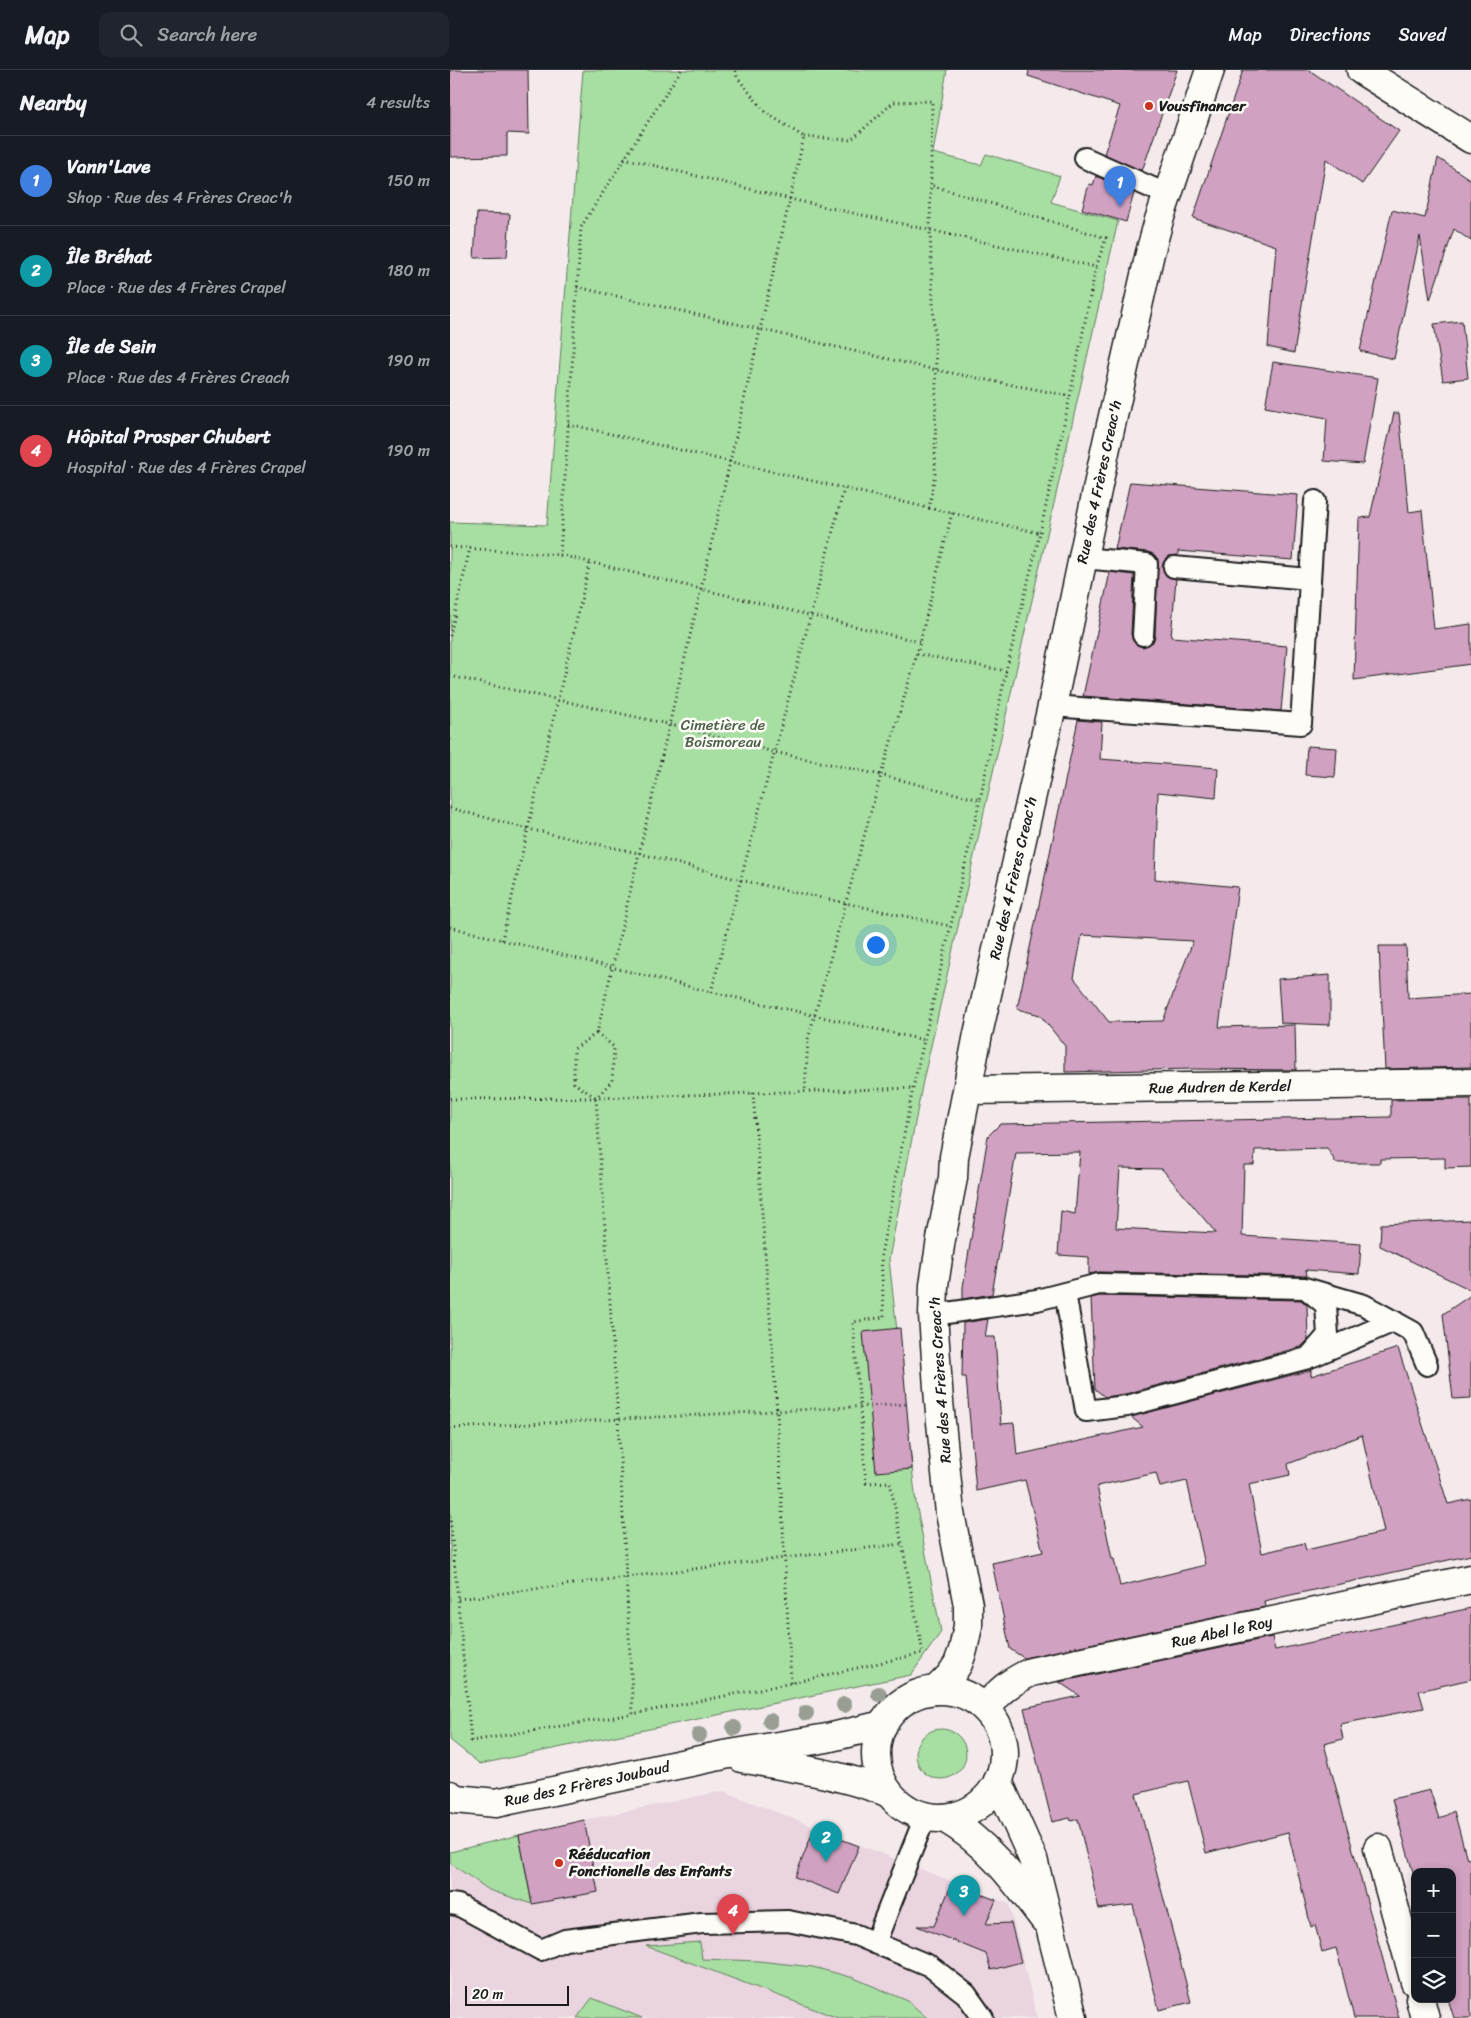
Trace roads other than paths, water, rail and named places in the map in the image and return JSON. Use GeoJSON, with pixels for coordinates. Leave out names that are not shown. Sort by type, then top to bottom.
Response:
{"type":"FeatureCollection","features":[{"type":"Feature","properties":{"kind":"street","name":"Rue des 4 Frères Creac'h"},"geometry":{"type":"LineString","coordinates":[[936,1690],[950,1676],[958,1664],[968,1626],[968,1605],[950,1513],[933,1315],[934,1285],[953,1178],[954,1157],[978,1034],[1052,706],[1150,253],[1210,70]]}},
{"type":"Feature","properties":{"kind":"street"},"geometry":{"type":"LineString","coordinates":[[1370,73],[1471,139]]}},
{"type":"Feature","properties":{"kind":"street","name":"Rue Audren de Kerdel"},"geometry":{"type":"LineString","coordinates":[[968,1090],[1471,1083]]}},
{"type":"Feature","properties":{"kind":"street","name":"Rue Abel le Roy"},"geometry":{"type":"LineString","coordinates":[[986,1708],[1010,1682],[1031,1672],[1471,1579]]}},
{"type":"Feature","properties":{"kind":"street"},"geometry":{"type":"LineString","coordinates":[[889,1794],[880,1778],[876,1760],[877,1742],[882,1725],[896,1707],[914,1695],[936,1690],[954,1691],[971,1698],[986,1708],[997,1724],[1004,1743],[1004,1762],[998,1781],[989,1796],[976,1807],[960,1815],[934,1817]]}},
{"type":"Feature","properties":{"kind":"street","name":"Rue des 2 Frères Joubaud"},"geometry":{"type":"LineString","coordinates":[[450,1795],[456,1799],[496,1803],[724,1755],[827,1738],[882,1725]]}},
{"type":"Feature","properties":{"kind":"street"},"geometry":{"type":"LineString","coordinates":[[724,1755],[831,1775],[870,1785],[889,1794],[905,1808],[962,1828],[1010,1874],[1052,1929]]}},
{"type":"Feature","properties":{"kind":"street"},"geometry":{"type":"LineString","coordinates":[[998,1781],[1033,1859],[1073,2018]]}},
{"type":"Feature","properties":{"kind":"street"},"geometry":{"type":"LineString","coordinates":[[1378,1848],[1411,1968]]}},
{"type":"Feature","properties":{"kind":"street"},"geometry":{"type":"LineString","coordinates":[[1421,2003],[1425,2018]]}},
{"type":"Feature","properties":{"kind":"lane"},"geometry":{"type":"LineString","coordinates":[[1085,158],[1168,195]]}},
{"type":"Feature","properties":{"kind":"lane"},"geometry":{"type":"LineString","coordinates":[[1052,706],[1301,724],[1314,502]]}},
{"type":"Feature","properties":{"kind":"lane"},"geometry":{"type":"LineString","coordinates":[[1083,558],[1134,563],[1136,635]]}},
{"type":"Feature","properties":{"kind":"lane"},"geometry":{"type":"LineString","coordinates":[[1174,567],[1310,579]]}},
{"type":"Feature","properties":{"kind":"lane"},"geometry":{"type":"LineString","coordinates":[[933,1315],[1037,1300],[1098,1284],[1306,1288],[1364,1305],[1413,1332],[1427,1365]]}},
{"type":"Feature","properties":{"kind":"lane"},"geometry":{"type":"LineString","coordinates":[[1306,1288],[1326,1305],[1328,1335],[1308,1358]]}},
{"type":"Feature","properties":{"kind":"lane"},"geometry":{"type":"LineString","coordinates":[[1064,1293],[1086,1411],[1127,1406],[1308,1358],[1394,1321]]}},
{"type":"Feature","properties":{"kind":"lane"},"geometry":{"type":"LineString","coordinates":[[875,1943],[934,1817]]}},
{"type":"Feature","properties":{"kind":"lane"},"geometry":{"type":"LineString","coordinates":[[450,1904],[458,1906],[541,1950],[565,1940],[721,1922],[788,1921],[856,1935],[930,1966],[966,1994],[983,2018]]}},
{"type":"Feature","properties":{"kind":"place","name":"Vousfinancer"},"geometry":{"type":"Point","coordinates":[1149,106]}},
{"type":"Feature","properties":{"kind":"place","name":"Vann'Lave"},"geometry":{"type":"Point","coordinates":[1120,207]}},
{"type":"Feature","properties":{"kind":"place","name":"Île Bréhat"},"geometry":{"type":"Point","coordinates":[826,1862]}},
{"type":"Feature","properties":{"kind":"place","name":"Rééducation Fonctionelle des Enfants"},"geometry":{"type":"Point","coordinates":[559,1863]}},
{"type":"Feature","properties":{"kind":"place","name":"Île de Sein"},"geometry":{"type":"Point","coordinates":[964,1916]}},
{"type":"Feature","properties":{"kind":"place","name":"Hôpital Prosper Chubert"},"geometry":{"type":"Point","coordinates":[733,1935]}},
{"type":"Feature","properties":{"kind":"park label","name":"Cimetière de Boismoreau"},"geometry":{"type":"Point","coordinates":[723,734]}}]}
